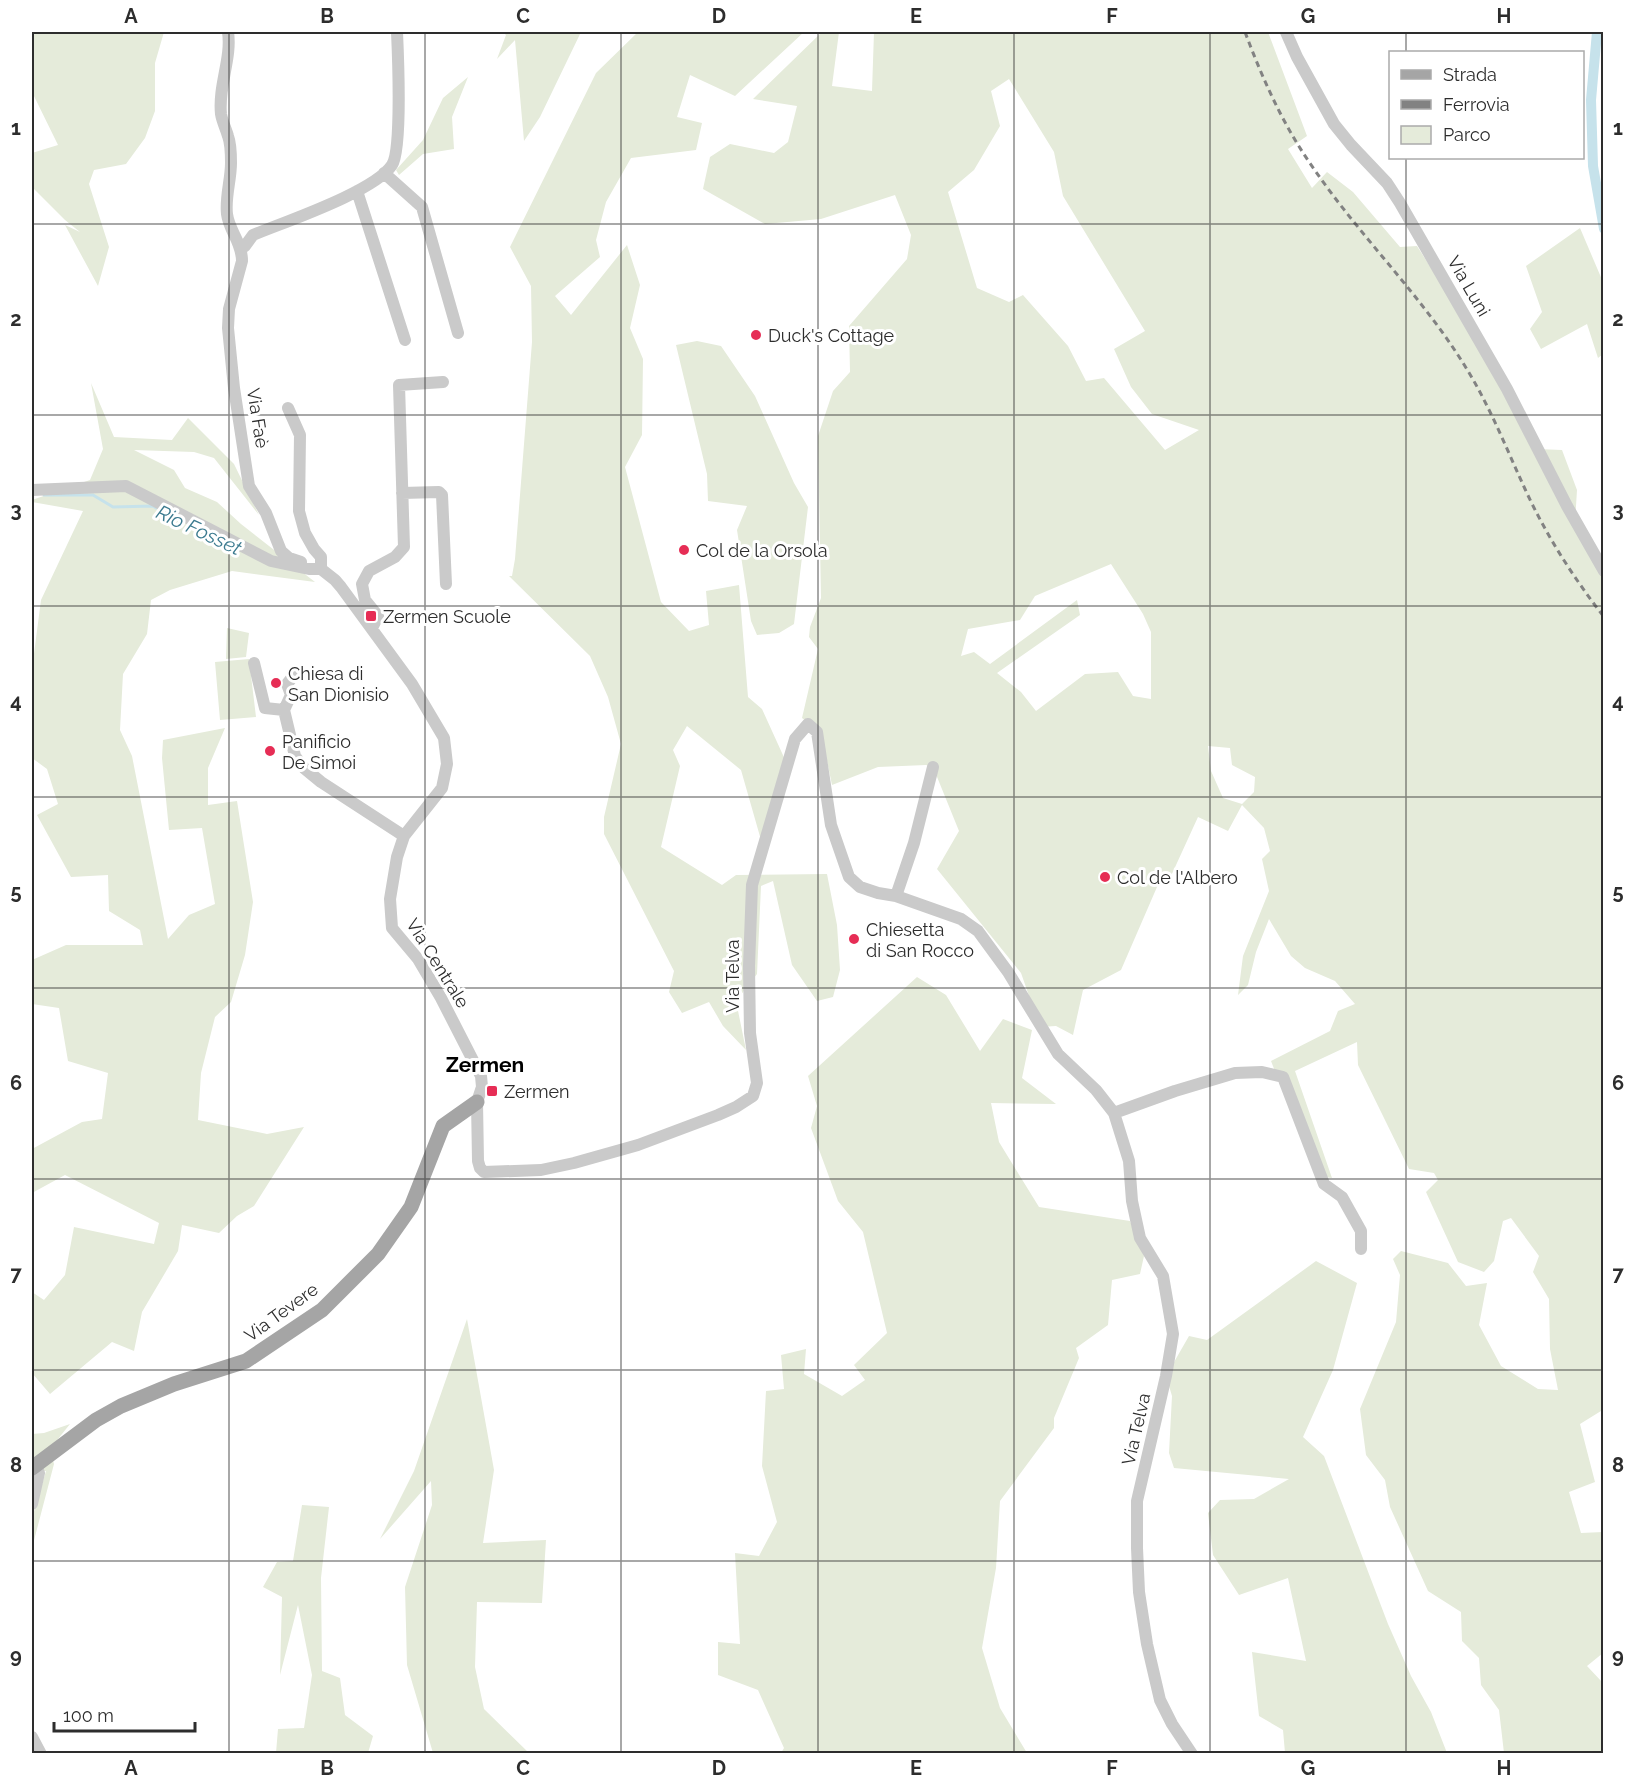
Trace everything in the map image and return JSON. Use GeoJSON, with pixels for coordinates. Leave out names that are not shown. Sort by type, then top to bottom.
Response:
{"type":"FeatureCollection","features":[{"type":"Feature","properties":{"kind":"main road","name":"Via Tevere"},"geometry":{"type":"LineString","coordinates":[[34,1467],[96,1420],[121,1406],[174,1384],[246,1361],[322,1310],[378,1254],[411,1207],[443,1126],[477,1102]]}},
{"type":"Feature","properties":{"kind":"street"},"geometry":{"type":"LineString","coordinates":[[228,32],[230,45],[222,84],[221,115],[230,139],[231,165],[226,212],[240,246],[245,246],[253,235],[341,200],[384,173],[393,164],[396,151],[397,32]]}},
{"type":"Feature","properties":{"kind":"street","name":"Via Luni"},"geometry":{"type":"LineString","coordinates":[[1286,32],[1334,124],[1387,183],[1400,203],[1507,389],[1567,506],[1604,571]]}},
{"type":"Feature","properties":{"kind":"street"},"geometry":{"type":"LineString","coordinates":[[384,173],[422,207],[458,333]]}},
{"type":"Feature","properties":{"kind":"street"},"geometry":{"type":"LineString","coordinates":[[357,191],[405,340]]}},
{"type":"Feature","properties":{"kind":"street","name":"Via Faè"},"geometry":{"type":"LineString","coordinates":[[240,246],[242,261],[229,309],[228,328],[234,388],[249,486],[266,513],[281,551],[295,561],[308,563],[315,569]]}},
{"type":"Feature","properties":{"kind":"street"},"geometry":{"type":"LineString","coordinates":[[372,628],[378,616],[365,600],[362,584],[369,571],[395,557],[404,547],[399,386],[443,382]]}},
{"type":"Feature","properties":{"kind":"street","name":"Via Centrale"},"geometry":{"type":"LineString","coordinates":[[288,408],[300,435],[298,511],[304,533],[321,557],[315,569],[335,580],[372,628],[412,684],[444,738],[447,764],[442,788],[404,836],[397,857],[390,899],[392,928],[418,959],[481,1076],[482,1087],[477,1102]]}},
{"type":"Feature","properties":{"kind":"street"},"geometry":{"type":"LineString","coordinates":[[32,490],[126,486],[271,561],[315,569]]}},
{"type":"Feature","properties":{"kind":"street"},"geometry":{"type":"LineString","coordinates":[[402,493],[428,491],[439,492],[442,495],[446,584]]}},
{"type":"Feature","properties":{"kind":"street"},"geometry":{"type":"LineString","coordinates":[[254,663],[265,708],[285,710]]}},
{"type":"Feature","properties":{"kind":"street"},"geometry":{"type":"LineString","coordinates":[[294,675],[287,684],[291,694],[285,710],[295,756],[304,768],[321,782],[404,836]]}},
{"type":"Feature","properties":{"kind":"street","name":"Via Telva"},"geometry":{"type":"LineString","coordinates":[[477,1102],[480,1168],[484,1172],[533,1171],[574,1163],[638,1145],[718,1115],[753,1096],[757,1083],[750,1033],[749,966],[752,885],[795,739],[808,724],[817,732],[831,825],[849,877],[860,887],[896,896],[961,919],[978,931],[1008,972],[1058,1054],[1096,1090],[1114,1113],[1129,1161],[1132,1201],[1140,1238],[1163,1276],[1173,1334],[1166,1376],[1137,1501],[1140,1592],[1160,1700],[1172,1724],[1192,1754]]}},
{"type":"Feature","properties":{"kind":"street"},"geometry":{"type":"LineString","coordinates":[[896,896],[914,843],[933,767]]}},
{"type":"Feature","properties":{"kind":"street"},"geometry":{"type":"LineString","coordinates":[[1114,1113],[1235,1073],[1262,1072],[1283,1077],[1324,1184],[1342,1197],[1361,1231],[1361,1250]]}},
{"type":"Feature","properties":{"kind":"street"},"geometry":{"type":"LineString","coordinates":[[32,1504],[39,1473],[34,1467]]}},
{"type":"Feature","properties":{"kind":"street"},"geometry":{"type":"LineString","coordinates":[[32,1737],[41,1754]]}},
{"type":"Feature","properties":{"kind":"green space"},"geometry":{"type":"Polygon","coordinates":[[[32,32],[164,32],[155,63],[155,111],[145,138],[126,164],[94,170],[89,184],[109,247],[98,286],[65,225],[80,232],[32,187],[32,153],[58,145],[32,92],[32,32]]]}},
{"type":"Feature","properties":{"kind":"green space"},"geometry":{"type":"Polygon","coordinates":[[[503,32],[581,32],[540,117],[524,141],[515,40],[497,59],[506,35],[503,32]]]}},
{"type":"Feature","properties":{"kind":"green space"},"geometry":{"type":"Polygon","coordinates":[[[638,32],[804,32],[735,96],[690,75],[677,117],[702,123],[696,150],[631,158],[606,202],[596,240],[600,257],[555,296],[571,315],[627,245],[640,285],[630,328],[643,359],[642,435],[625,467],[661,602],[689,631],[709,625],[706,591],[739,585],[748,697],[762,709],[787,764],[763,847],[741,770],[687,726],[673,750],[680,766],[661,847],[722,885],[736,875],[827,874],[837,925],[840,970],[833,997],[817,1001],[792,965],[773,881],[761,886],[757,974],[736,1001],[746,1050],[723,1026],[709,1002],[682,1013],[669,992],[674,971],[604,834],[604,817],[621,744],[608,697],[590,656],[509,576],[512,576],[515,559],[532,342],[531,286],[510,247],[596,73],[638,32]]]}},
{"type":"Feature","properties":{"kind":"green space"},"geometry":{"type":"Polygon","coordinates":[[[822,32],[839,32],[832,86],[872,91],[874,32],[1268,32],[1307,136],[1288,149],[1312,188],[1327,172],[1353,192],[1400,247],[1417,246],[1459,312],[1537,449],[1562,450],[1577,490],[1575,522],[1604,575],[1604,1412],[1601,1411],[1580,1424],[1595,1482],[1569,1492],[1581,1533],[1603,1532],[1603,1653],[1587,1666],[1603,1683],[1603,1753],[1504,1753],[1499,1710],[1481,1685],[1479,1658],[1462,1641],[1461,1612],[1428,1591],[1390,1507],[1385,1480],[1366,1455],[1360,1409],[1396,1322],[1400,1275],[1393,1259],[1401,1251],[1448,1263],[1466,1286],[1487,1283],[1479,1325],[1501,1366],[1538,1389],[1558,1390],[1550,1349],[1549,1299],[1533,1272],[1539,1256],[1511,1218],[1503,1221],[1494,1261],[1484,1272],[1458,1262],[1426,1192],[1438,1180],[1434,1173],[1409,1169],[1358,1065],[1357,1042],[1295,1071],[1332,1178],[1316,1176],[1271,1061],[1330,1031],[1338,1011],[1355,1004],[1335,981],[1305,968],[1291,956],[1269,919],[1256,952],[1248,985],[1238,995],[1243,956],[1269,891],[1262,859],[1270,851],[1264,828],[1242,805],[1228,831],[1198,817],[1171,876],[1157,887],[1121,970],[1083,990],[1073,1035],[1056,1026],[1040,1027],[1021,973],[937,869],[959,831],[933,767],[926,765],[878,767],[832,785],[821,732],[802,718],[818,649],[809,637],[810,627],[821,598],[818,436],[833,391],[850,372],[849,326],[907,259],[911,235],[895,195],[821,219],[765,224],[703,189],[710,157],[730,144],[774,153],[788,142],[797,106],[753,99],[822,32]],[[1009,79],[991,91],[1000,126],[974,170],[948,192],[977,288],[1009,302],[1023,295],[1068,346],[1086,381],[1104,378],[1165,450],[1199,430],[1152,414],[1131,387],[1114,349],[1145,331],[1063,196],[1054,152],[1009,79]],[[1111,564],[1035,596],[1020,620],[968,629],[961,656],[974,652],[990,664],[1077,600],[1080,615],[997,673],[1021,692],[1036,711],[1085,674],[1118,672],[1133,696],[1151,699],[1151,632],[1143,614],[1111,564]],[[1208,746],[1211,771],[1223,798],[1242,804],[1254,792],[1255,777],[1232,765],[1230,748],[1208,746]]]}},
{"type":"Feature","properties":{"kind":"green space"},"geometry":{"type":"Polygon","coordinates":[[[468,77],[452,117],[454,149],[423,154],[399,175],[396,170],[423,140],[443,98],[468,77]]]}},
{"type":"Feature","properties":{"kind":"green space"},"geometry":{"type":"Polygon","coordinates":[[[1580,228],[1603,282],[1603,354],[1598,358],[1587,324],[1541,349],[1530,329],[1542,312],[1526,266],[1580,228]]]}},
{"type":"Feature","properties":{"kind":"green space"},"geometry":{"type":"Polygon","coordinates":[[[697,341],[721,346],[755,396],[794,483],[808,507],[794,624],[779,633],[757,635],[751,621],[737,530],[747,506],[708,501],[707,474],[676,345],[697,341]]]}},
{"type":"Feature","properties":{"kind":"green space"},"geometry":{"type":"Polygon","coordinates":[[[91,383],[114,437],[172,440],[188,418],[234,464],[259,515],[214,458],[194,452],[134,450],[174,470],[185,488],[217,502],[241,524],[315,582],[232,571],[170,590],[151,600],[147,634],[123,674],[120,730],[132,756],[168,939],[189,915],[215,904],[202,828],[169,830],[162,758],[163,740],[225,728],[208,768],[208,805],[237,801],[253,902],[245,955],[231,1002],[215,1017],[201,1073],[198,1120],[267,1134],[304,1127],[254,1206],[237,1216],[219,1233],[182,1225],[178,1251],[142,1312],[134,1351],[112,1342],[50,1394],[32,1373],[32,1292],[44,1300],[65,1275],[74,1227],[154,1244],[159,1223],[65,1175],[32,1193],[32,1149],[82,1122],[102,1119],[108,1073],[68,1061],[59,1008],[32,1004],[32,960],[66,945],[143,945],[140,930],[109,911],[108,875],[71,877],[37,815],[58,804],[47,769],[32,758],[32,669],[41,600],[83,511],[32,502],[32,500],[90,480],[103,449],[91,383]]]}},
{"type":"Feature","properties":{"kind":"green space"},"geometry":{"type":"Polygon","coordinates":[[[227,628],[249,633],[246,657],[226,659],[227,628]]]}},
{"type":"Feature","properties":{"kind":"green space"},"geometry":{"type":"Polygon","coordinates":[[[249,659],[256,717],[220,720],[215,662],[249,659]]]}},
{"type":"Feature","properties":{"kind":"green space"},"geometry":{"type":"Polygon","coordinates":[[[917,977],[946,995],[980,1051],[1003,1019],[1032,1030],[1022,1078],[1056,1104],[991,1103],[999,1142],[1039,1207],[1130,1221],[1144,1256],[1140,1274],[1112,1280],[1108,1325],[1076,1348],[1079,1358],[1054,1418],[1054,1428],[1000,1501],[996,1568],[982,1648],[1000,1708],[1027,1753],[781,1753],[784,1748],[758,1690],[718,1675],[718,1642],[740,1644],[735,1553],[759,1556],[777,1522],[762,1466],[766,1391],[784,1389],[781,1355],[806,1349],[804,1374],[842,1396],[865,1380],[854,1365],[887,1333],[863,1232],[838,1201],[811,1128],[817,1106],[808,1076],[917,977]]]}},
{"type":"Feature","properties":{"kind":"green space"},"geometry":{"type":"Polygon","coordinates":[[[1316,1261],[1357,1283],[1333,1370],[1303,1437],[1324,1456],[1388,1624],[1411,1676],[1431,1712],[1447,1753],[1285,1753],[1283,1730],[1259,1716],[1252,1652],[1306,1661],[1288,1578],[1239,1595],[1213,1555],[1208,1513],[1220,1500],[1254,1499],[1289,1479],[1174,1468],[1169,1453],[1172,1396],[1166,1376],[1189,1336],[1207,1340],[1316,1261]]]}},
{"type":"Feature","properties":{"kind":"green space"},"geometry":{"type":"Polygon","coordinates":[[[467,1319],[494,1470],[483,1543],[546,1540],[542,1603],[477,1602],[475,1667],[484,1709],[529,1753],[433,1753],[407,1665],[405,1587],[432,1505],[431,1481],[380,1539],[414,1471],[467,1319]]]}},
{"type":"Feature","properties":{"kind":"green space"},"geometry":{"type":"Polygon","coordinates":[[[70,1424],[50,1449],[54,1464],[32,1548],[32,1518],[46,1471],[32,1471],[32,1434],[44,1433],[70,1424]]]}},
{"type":"Feature","properties":{"kind":"green space"},"geometry":{"type":"Polygon","coordinates":[[[302,1505],[329,1507],[321,1578],[322,1671],[340,1678],[345,1715],[373,1736],[368,1753],[276,1753],[278,1729],[304,1728],[312,1675],[298,1605],[280,1675],[282,1597],[263,1587],[277,1562],[293,1561],[302,1505]]]}},
{"type":"Feature","properties":{"kind":"waterway"},"geometry":{"type":"LineString","coordinates":[[1597,32],[1591,100],[1593,166],[1604,229]]}},
{"type":"Feature","properties":{"kind":"waterway","name":"Rio Fosset"},"geometry":{"type":"LineString","coordinates":[[44,495],[93,495],[113,507],[153,506],[156,508]]}},
{"type":"Feature","properties":{"kind":"railway"},"geometry":{"type":"LineString","coordinates":[[1245,32],[1267,85],[1293,137],[1352,220],[1413,293],[1451,344],[1484,400],[1533,506],[1551,539],[1604,617]]}},
{"type":"Feature","properties":{"kind":"place","name":"Duck's Cottage"},"geometry":{"type":"Point","coordinates":[756,335]}},
{"type":"Feature","properties":{"kind":"place","name":"Col de la Orsola"},"geometry":{"type":"Point","coordinates":[684,550]}},
{"type":"Feature","properties":{"kind":"place","name":"Zermen Scuole"},"geometry":{"type":"Point","coordinates":[371,616]}},
{"type":"Feature","properties":{"kind":"place","name":"Chiesa di San Dionisio"},"geometry":{"type":"Point","coordinates":[276,683]}},
{"type":"Feature","properties":{"kind":"place","name":"Panificio De Simoi"},"geometry":{"type":"Point","coordinates":[270,751]}},
{"type":"Feature","properties":{"kind":"place","name":"Col de l'Albero"},"geometry":{"type":"Point","coordinates":[1105,877]}},
{"type":"Feature","properties":{"kind":"place","name":"Chiesetta di San Rocco"},"geometry":{"type":"Point","coordinates":[854,939]}},
{"type":"Feature","properties":{"kind":"place","name":"Zermen"},"geometry":{"type":"Point","coordinates":[492,1091]}},
{"type":"Feature","properties":{"kind":"district","name":"Zermen"},"geometry":{"type":"Point","coordinates":[485,1064]}}]}
